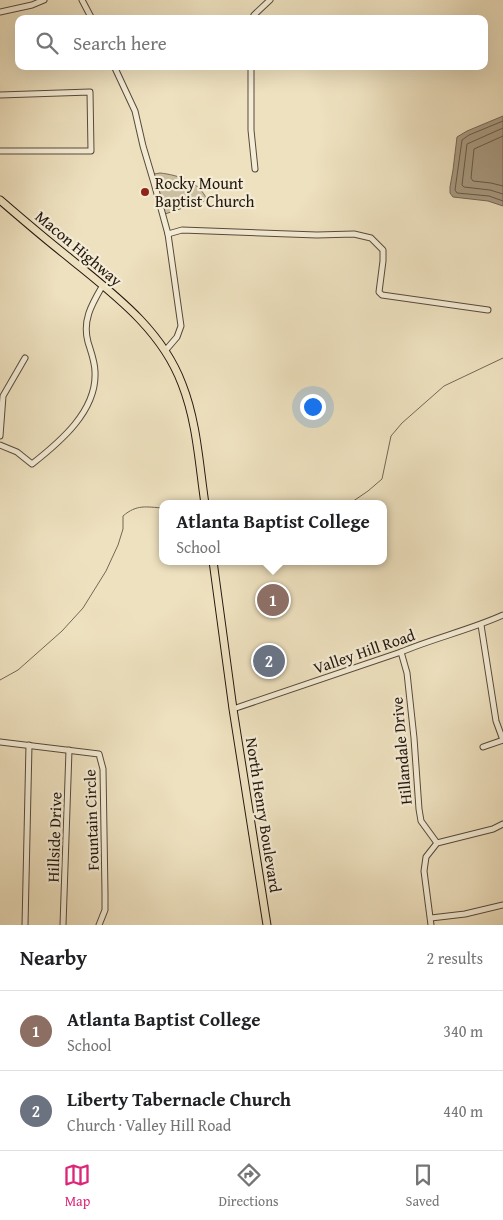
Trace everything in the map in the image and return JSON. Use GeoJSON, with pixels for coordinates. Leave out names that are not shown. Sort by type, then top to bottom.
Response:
{"type":"FeatureCollection","features":[{"type":"Feature","properties":{"kind":"main road","name":"Macon Highway"},"geometry":{"type":"LineString","coordinates":[[0,200],[103,285],[139,318],[166,351],[176,369],[187,399],[194,429],[204,500]]}},
{"type":"Feature","properties":{"kind":"main road","name":"North Henry Boulevard"},"geometry":{"type":"LineString","coordinates":[[214,565],[233,709],[267,925]]}},
{"type":"Feature","properties":{"kind":"street"},"geometry":{"type":"LineString","coordinates":[[0,12],[32,5],[44,0]]}},
{"type":"Feature","properties":{"kind":"street"},"geometry":{"type":"LineString","coordinates":[[82,0],[90,15]]}},
{"type":"Feature","properties":{"kind":"street"},"geometry":{"type":"LineString","coordinates":[[254,15],[270,0]]}},
{"type":"Feature","properties":{"kind":"street"},"geometry":{"type":"LineString","coordinates":[[116,70],[135,111],[168,234],[181,326],[177,337],[166,351]]}},
{"type":"Feature","properties":{"kind":"street"},"geometry":{"type":"LineString","coordinates":[[250,70],[251,130],[255,170]]}},
{"type":"Feature","properties":{"kind":"street"},"geometry":{"type":"LineString","coordinates":[[0,94],[90,92],[91,151],[0,151]]}},
{"type":"Feature","properties":{"kind":"street"},"geometry":{"type":"LineString","coordinates":[[168,234],[182,230],[354,234],[371,238],[383,250],[379,292],[382,295],[488,310]]}},
{"type":"Feature","properties":{"kind":"street"},"geometry":{"type":"LineString","coordinates":[[0,445],[16,452],[32,464],[76,423],[89,404],[95,382],[95,371],[86,331],[86,320],[91,305],[103,285]]}},
{"type":"Feature","properties":{"kind":"street"},"geometry":{"type":"LineString","coordinates":[[0,436],[1,400],[25,358]]}},
{"type":"Feature","properties":{"kind":"street","name":"Valley Hill Road"},"geometry":{"type":"LineString","coordinates":[[233,709],[423,643],[481,625],[503,615]]}},
{"type":"Feature","properties":{"kind":"street"},"geometry":{"type":"LineString","coordinates":[[481,625],[496,721],[503,740],[483,747]]}},
{"type":"Feature","properties":{"kind":"street","name":"Hillandale Drive"},"geometry":{"type":"LineString","coordinates":[[401,652],[408,673],[418,809],[422,821],[437,843]]}},
{"type":"Feature","properties":{"kind":"street","name":"Fountain Circle"},"geometry":{"type":"LineString","coordinates":[[0,742],[99,754],[103,784],[105,894],[105,910],[99,925]]}},
{"type":"Feature","properties":{"kind":"street"},"geometry":{"type":"LineString","coordinates":[[25,925],[29,745]]}},
{"type":"Feature","properties":{"kind":"street","name":"Hillside Drive"},"geometry":{"type":"LineString","coordinates":[[63,925],[69,750]]}},
{"type":"Feature","properties":{"kind":"street"},"geometry":{"type":"LineString","coordinates":[[431,925],[425,881],[424,864],[426,857],[437,843],[493,829],[503,824]]}},
{"type":"Feature","properties":{"kind":"street"},"geometry":{"type":"LineString","coordinates":[[431,918],[465,914],[503,905]]}},
{"type":"Feature","properties":{"kind":"shaded area"},"geometry":{"type":"Polygon","coordinates":[[[160,173],[188,180],[199,188],[207,200],[165,214],[154,174],[160,173]]]}},
{"type":"Feature","properties":{"kind":"water"},"geometry":{"type":"Polygon","coordinates":[[[503,116],[503,206],[488,201],[453,197],[450,193],[450,187],[457,137],[503,116]]]}},
{"type":"Feature","properties":{"kind":"waterway"},"geometry":{"type":"LineString","coordinates":[[355,500],[382,479],[391,436],[402,423],[444,386],[503,358]]}},
{"type":"Feature","properties":{"kind":"waterway"},"geometry":{"type":"LineString","coordinates":[[0,680],[18,670],[62,631],[83,608],[106,571],[118,545],[123,529],[123,516],[137,508],[159,508]]}},
{"type":"Feature","properties":{"kind":"place","name":"Rocky Mount Baptist Church"},"geometry":{"type":"Point","coordinates":[145,192]}},
{"type":"Feature","properties":{"kind":"place","name":"Atlanta Baptist College"},"geometry":{"type":"Point","coordinates":[273,600]}},
{"type":"Feature","properties":{"kind":"place","name":"Liberty Tabernacle Church"},"geometry":{"type":"Point","coordinates":[269,661]}}]}
